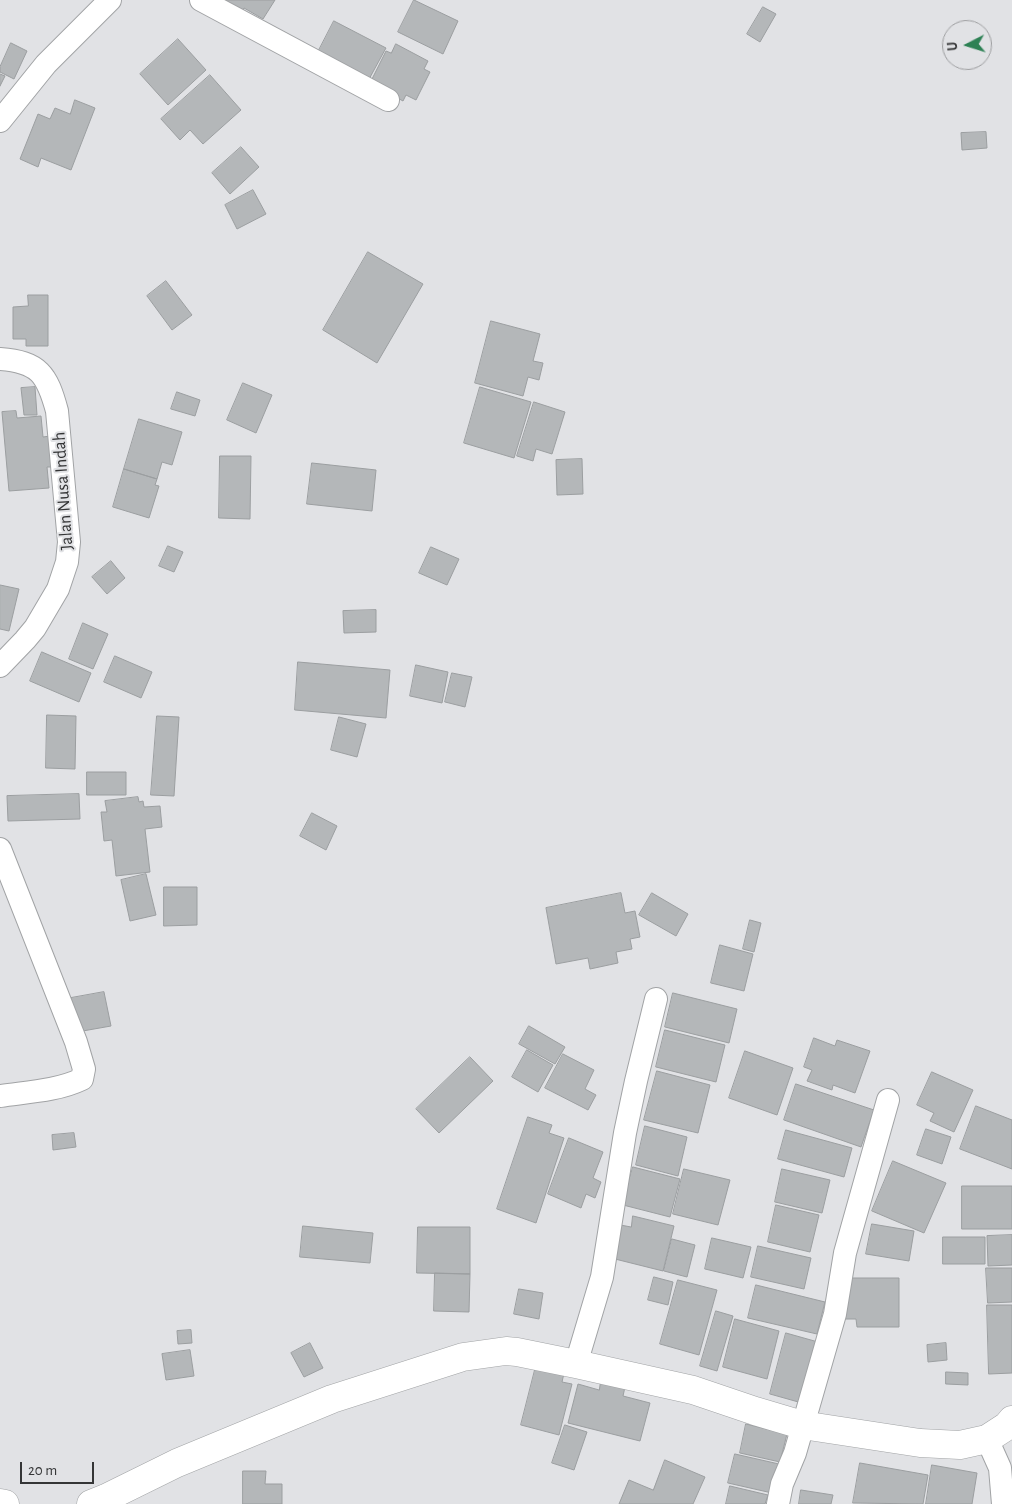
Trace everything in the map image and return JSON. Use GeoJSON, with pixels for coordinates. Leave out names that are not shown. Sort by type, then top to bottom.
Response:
{"type":"FeatureCollection","features":[{"type":"Feature","properties":{"kind":"street"},"geometry":{"type":"LineString","coordinates":[[0,121],[46,64],[110,0]]}},
{"type":"Feature","properties":{"kind":"street"},"geometry":{"type":"LineString","coordinates":[[201,0],[388,100]]}},
{"type":"Feature","properties":{"kind":"street","name":"Jalan Nusa Indah"},"geometry":{"type":"LineString","coordinates":[[0,359],[29,364],[40,371],[52,393],[56,410],[69,542],[67,562],[58,589],[35,628],[0,666]]}},
{"type":"Feature","properties":{"kind":"street"},"geometry":{"type":"LineString","coordinates":[[0,849],[76,1042],[84,1069],[82,1079],[74,1083],[0,1096]]}},
{"type":"Feature","properties":{"kind":"street"},"geometry":{"type":"LineString","coordinates":[[576,1364],[602,1277],[632,1098],[656,999]]}},
{"type":"Feature","properties":{"kind":"street"},"geometry":{"type":"LineString","coordinates":[[778,1504],[782,1484],[795,1453],[835,1314],[847,1245],[888,1100]]}},
{"type":"Feature","properties":{"kind":"street"},"geometry":{"type":"LineString","coordinates":[[91,1504],[177,1463],[332,1399],[463,1357],[506,1352],[576,1364],[693,1390],[755,1412],[802,1425],[920,1443],[960,1445],[986,1439],[1007,1426],[1012,1420]]}},
{"type":"Feature","properties":{"kind":"street"},"geometry":{"type":"LineString","coordinates":[[986,1439],[1000,1468],[1003,1504]]}},
{"type":"Feature","properties":{"kind":"street"},"geometry":{"type":"LineString","coordinates":[[0,1503],[5,1504]]}},
{"type":"Feature","properties":{"kind":"building"},"geometry":{"type":"Polygon","coordinates":[[[221,0],[275,0],[263,19],[244,8],[241,13],[221,0]]]}},
{"type":"Feature","properties":{"kind":"building"},"geometry":{"type":"Polygon","coordinates":[[[414,0],[458,21],[443,54],[398,32],[414,0]]]}},
{"type":"Feature","properties":{"kind":"building"},"geometry":{"type":"Polygon","coordinates":[[[763,7],[776,14],[760,42],[747,34],[763,7]]]}},
{"type":"Feature","properties":{"kind":"building"},"geometry":{"type":"Polygon","coordinates":[[[334,21],[386,48],[368,81],[317,54],[334,21]]]}},
{"type":"Feature","properties":{"kind":"building"},"geometry":{"type":"Polygon","coordinates":[[[178,39],[206,70],[168,105],[140,74],[178,39]]]}},
{"type":"Feature","properties":{"kind":"building"},"geometry":{"type":"Polygon","coordinates":[[[11,43],[27,51],[14,79],[0,72],[0,67],[11,43]]]}},
{"type":"Feature","properties":{"kind":"building"},"geometry":{"type":"Polygon","coordinates":[[[396,44],[428,61],[424,69],[430,72],[416,100],[406,95],[403,101],[370,83],[386,51],[391,53],[396,44]]]}},
{"type":"Feature","properties":{"kind":"building"},"geometry":{"type":"Polygon","coordinates":[[[0,74],[5,76],[0,86],[0,74]]]}},
{"type":"Feature","properties":{"kind":"building"},"geometry":{"type":"Polygon","coordinates":[[[210,75],[241,110],[203,144],[190,130],[180,140],[161,119],[210,75]]]}},
{"type":"Feature","properties":{"kind":"building"},"geometry":{"type":"Polygon","coordinates":[[[75,100],[95,108],[71,170],[41,158],[38,167],[20,159],[38,114],[50,119],[55,108],[70,114],[75,100]]]}},
{"type":"Feature","properties":{"kind":"building"},"geometry":{"type":"Polygon","coordinates":[[[986,132],[987,148],[962,150],[961,133],[986,132]]]}},
{"type":"Feature","properties":{"kind":"building"},"geometry":{"type":"Polygon","coordinates":[[[241,147],[259,167],[230,194],[212,173],[241,147]]]}},
{"type":"Feature","properties":{"kind":"building"},"geometry":{"type":"Polygon","coordinates":[[[253,190],[266,214],[237,229],[225,205],[253,190]]]}},
{"type":"Feature","properties":{"kind":"building"},"geometry":{"type":"Polygon","coordinates":[[[368,252],[423,284],[377,363],[323,330],[368,252]]]}},
{"type":"Feature","properties":{"kind":"building"},"geometry":{"type":"Polygon","coordinates":[[[166,281],[192,315],[172,330],[147,296],[166,281]]]}},
{"type":"Feature","properties":{"kind":"building"},"geometry":{"type":"Polygon","coordinates":[[[28,295],[48,295],[48,346],[26,346],[26,339],[13,339],[13,307],[28,306],[28,295]]]}},
{"type":"Feature","properties":{"kind":"building"},"geometry":{"type":"Polygon","coordinates":[[[491,321],[540,334],[533,361],[543,363],[539,380],[528,377],[523,396],[475,383],[491,321]]]}},
{"type":"Feature","properties":{"kind":"building"},"geometry":{"type":"Polygon","coordinates":[[[243,383],[272,395],[256,433],[227,420],[243,383]]]}},
{"type":"Feature","properties":{"kind":"building"},"geometry":{"type":"Polygon","coordinates":[[[35,387],[37,415],[24,415],[21,388],[35,387]]]}},
{"type":"Feature","properties":{"kind":"building"},"geometry":{"type":"Polygon","coordinates":[[[480,387],[531,402],[514,458],[464,443],[480,387]]]}},
{"type":"Feature","properties":{"kind":"building"},"geometry":{"type":"Polygon","coordinates":[[[177,392],[200,400],[195,416],[171,409],[177,392]]]}},
{"type":"Feature","properties":{"kind":"building"},"geometry":{"type":"Polygon","coordinates":[[[534,402],[565,412],[552,454],[536,449],[533,461],[517,456],[534,402]]]}},
{"type":"Feature","properties":{"kind":"building"},"geometry":{"type":"Polygon","coordinates":[[[16,411],[17,418],[41,416],[43,437],[50,436],[52,467],[47,467],[49,488],[9,491],[2,412],[16,411]]]}},
{"type":"Feature","properties":{"kind":"building"},"geometry":{"type":"Polygon","coordinates":[[[139,419],[182,432],[172,465],[162,462],[157,479],[124,469],[139,419]]]}},
{"type":"Feature","properties":{"kind":"building"},"geometry":{"type":"Polygon","coordinates":[[[220,456],[251,456],[250,519],[219,518],[220,456]]]}},
{"type":"Feature","properties":{"kind":"building"},"geometry":{"type":"Polygon","coordinates":[[[582,459],[583,494],[557,495],[556,460],[582,459]]]}},
{"type":"Feature","properties":{"kind":"building"},"geometry":{"type":"Polygon","coordinates":[[[312,463],[376,470],[372,511],[307,504],[312,463]]]}},
{"type":"Feature","properties":{"kind":"building"},"geometry":{"type":"Polygon","coordinates":[[[124,469],[157,479],[155,485],[159,486],[149,518],[113,507],[124,469]]]}},
{"type":"Feature","properties":{"kind":"building"},"geometry":{"type":"Polygon","coordinates":[[[168,546],[183,552],[174,572],[159,566],[168,546]]]}},
{"type":"Feature","properties":{"kind":"building"},"geometry":{"type":"Polygon","coordinates":[[[431,547],[459,559],[447,585],[419,573],[431,547]]]}},
{"type":"Feature","properties":{"kind":"building"},"geometry":{"type":"Polygon","coordinates":[[[111,561],[125,578],[107,594],[92,577],[111,561]]]}},
{"type":"Feature","properties":{"kind":"building"},"geometry":{"type":"Polygon","coordinates":[[[0,585],[19,589],[9,631],[0,629],[0,585]]]}},
{"type":"Feature","properties":{"kind":"building"},"geometry":{"type":"Polygon","coordinates":[[[376,610],[376,632],[344,633],[343,611],[376,610]]]}},
{"type":"Feature","properties":{"kind":"building"},"geometry":{"type":"Polygon","coordinates":[[[83,623],[108,634],[93,669],[69,659],[83,623]]]}},
{"type":"Feature","properties":{"kind":"building"},"geometry":{"type":"Polygon","coordinates":[[[42,652],[91,673],[79,702],[30,681],[42,652]]]}},
{"type":"Feature","properties":{"kind":"building"},"geometry":{"type":"Polygon","coordinates":[[[115,656],[152,672],[141,698],[104,682],[115,656]]]}},
{"type":"Feature","properties":{"kind":"building"},"geometry":{"type":"Polygon","coordinates":[[[298,662],[390,670],[386,718],[295,710],[298,662]]]}},
{"type":"Feature","properties":{"kind":"building"},"geometry":{"type":"Polygon","coordinates":[[[416,665],[448,672],[442,703],[410,696],[416,665]]]}},
{"type":"Feature","properties":{"kind":"building"},"geometry":{"type":"Polygon","coordinates":[[[452,673],[472,677],[465,707],[445,702],[452,673]]]}},
{"type":"Feature","properties":{"kind":"building"},"geometry":{"type":"Polygon","coordinates":[[[47,715],[76,716],[75,769],[46,768],[47,715]]]}},
{"type":"Feature","properties":{"kind":"building"},"geometry":{"type":"Polygon","coordinates":[[[157,716],[179,717],[174,796],[151,795],[157,716]]]}},
{"type":"Feature","properties":{"kind":"building"},"geometry":{"type":"Polygon","coordinates":[[[339,717],[366,724],[357,757],[331,750],[339,717]]]}},
{"type":"Feature","properties":{"kind":"building"},"geometry":{"type":"Polygon","coordinates":[[[87,772],[126,772],[126,795],[87,795],[87,772]]]}},
{"type":"Feature","properties":{"kind":"building"},"geometry":{"type":"Polygon","coordinates":[[[79,794],[80,819],[8,821],[7,796],[79,794]]]}},
{"type":"Feature","properties":{"kind":"building"},"geometry":{"type":"Polygon","coordinates":[[[138,797],[139,802],[143,801],[144,807],[160,806],[162,827],[145,829],[150,872],[116,876],[112,840],[104,841],[101,812],[107,812],[105,801],[138,797]]]}},
{"type":"Feature","properties":{"kind":"building"},"geometry":{"type":"Polygon","coordinates":[[[312,813],[337,826],[326,850],[300,836],[312,813]]]}},
{"type":"Feature","properties":{"kind":"building"},"geometry":{"type":"Polygon","coordinates":[[[146,874],[156,915],[130,921],[121,880],[146,874]]]}},
{"type":"Feature","properties":{"kind":"building"},"geometry":{"type":"Polygon","coordinates":[[[164,887],[197,887],[197,925],[164,926],[164,887]]]}},
{"type":"Feature","properties":{"kind":"building"},"geometry":{"type":"Polygon","coordinates":[[[621,893],[625,913],[635,911],[640,937],[630,939],[632,949],[616,952],[618,963],[590,969],[588,958],[556,964],[546,908],[621,893]]]}},
{"type":"Feature","properties":{"kind":"building"},"geometry":{"type":"Polygon","coordinates":[[[652,893],[688,914],[676,936],[639,915],[652,893]]]}},
{"type":"Feature","properties":{"kind":"building"},"geometry":{"type":"Polygon","coordinates":[[[750,920],[761,923],[754,952],[743,949],[750,920]]]}},
{"type":"Feature","properties":{"kind":"building"},"geometry":{"type":"Polygon","coordinates":[[[720,945],[753,954],[744,991],[711,983],[720,945]]]}},
{"type":"Feature","properties":{"kind":"building"},"geometry":{"type":"Polygon","coordinates":[[[104,992],[111,1026],[77,1032],[71,998],[104,992]]]}},
{"type":"Feature","properties":{"kind":"building"},"geometry":{"type":"Polygon","coordinates":[[[673,993],[737,1009],[729,1043],[665,1027],[673,993]]]}},
{"type":"Feature","properties":{"kind":"building"},"geometry":{"type":"Polygon","coordinates":[[[529,1026],[565,1047],[555,1064],[519,1044],[529,1026]]]}},
{"type":"Feature","properties":{"kind":"building"},"geometry":{"type":"Polygon","coordinates":[[[665,1030],[725,1045],[716,1082],[656,1067],[665,1030]]]}},
{"type":"Feature","properties":{"kind":"building"},"geometry":{"type":"Polygon","coordinates":[[[814,1038],[835,1046],[837,1040],[870,1051],[855,1093],[833,1085],[832,1090],[807,1081],[812,1070],[804,1067],[814,1038]]]}},
{"type":"Feature","properties":{"kind":"building"},"geometry":{"type":"Polygon","coordinates":[[[527,1050],[553,1065],[538,1092],[512,1077],[527,1050]]]}},
{"type":"Feature","properties":{"kind":"building"},"geometry":{"type":"Polygon","coordinates":[[[745,1051],[793,1068],[777,1115],[729,1098],[745,1051]]]}},
{"type":"Feature","properties":{"kind":"building"},"geometry":{"type":"Polygon","coordinates":[[[563,1054],[594,1070],[585,1089],[596,1095],[588,1110],[545,1088],[563,1054]]]}},
{"type":"Feature","properties":{"kind":"building"},"geometry":{"type":"Polygon","coordinates":[[[470,1057],[493,1081],[439,1133],[416,1109],[470,1057]]]}},
{"type":"Feature","properties":{"kind":"building"},"geometry":{"type":"Polygon","coordinates":[[[657,1071],[710,1085],[698,1133],[644,1120],[657,1071]]]}},
{"type":"Feature","properties":{"kind":"building"},"geometry":{"type":"Polygon","coordinates":[[[932,1072],[973,1090],[954,1132],[930,1121],[934,1113],[917,1105],[932,1072]]]}},
{"type":"Feature","properties":{"kind":"building"},"geometry":{"type":"Polygon","coordinates":[[[796,1084],[874,1110],[861,1147],[784,1120],[796,1084]]]}},
{"type":"Feature","properties":{"kind":"building"},"geometry":{"type":"Polygon","coordinates":[[[976,1106],[1012,1120],[1012,1169],[960,1149],[976,1106]]]}},
{"type":"Feature","properties":{"kind":"building"},"geometry":{"type":"Polygon","coordinates":[[[528,1117],[552,1125],[549,1133],[564,1138],[536,1223],[497,1209],[528,1117]]]}},
{"type":"Feature","properties":{"kind":"building"},"geometry":{"type":"Polygon","coordinates":[[[645,1126],[687,1137],[678,1176],[636,1165],[645,1126]]]}},
{"type":"Feature","properties":{"kind":"building"},"geometry":{"type":"Polygon","coordinates":[[[926,1129],[951,1137],[942,1164],[917,1155],[926,1129]]]}},
{"type":"Feature","properties":{"kind":"building"},"geometry":{"type":"Polygon","coordinates":[[[786,1130],[852,1148],[844,1177],[778,1159],[786,1130]]]}},
{"type":"Feature","properties":{"kind":"building"},"geometry":{"type":"Polygon","coordinates":[[[74,1133],[76,1147],[53,1150],[52,1135],[74,1133]]]}},
{"type":"Feature","properties":{"kind":"building"},"geometry":{"type":"Polygon","coordinates":[[[569,1138],[603,1152],[593,1178],[601,1182],[595,1198],[586,1194],[581,1208],[548,1194],[569,1138]]]}},
{"type":"Feature","properties":{"kind":"building"},"geometry":{"type":"Polygon","coordinates":[[[893,1161],[946,1183],[924,1233],[872,1211],[893,1161]]]}},
{"type":"Feature","properties":{"kind":"building"},"geometry":{"type":"Polygon","coordinates":[[[633,1167],[680,1179],[670,1217],[623,1205],[633,1167]]]}},
{"type":"Feature","properties":{"kind":"building"},"geometry":{"type":"Polygon","coordinates":[[[684,1169],[730,1180],[718,1225],[673,1214],[684,1169]]]}},
{"type":"Feature","properties":{"kind":"building"},"geometry":{"type":"Polygon","coordinates":[[[782,1169],[830,1180],[822,1213],[775,1202],[782,1169]]]}},
{"type":"Feature","properties":{"kind":"building"},"geometry":{"type":"Polygon","coordinates":[[[962,1186],[1012,1186],[1012,1229],[962,1229],[962,1186]]]}},
{"type":"Feature","properties":{"kind":"building"},"geometry":{"type":"Polygon","coordinates":[[[776,1205],[819,1215],[810,1252],[768,1242],[776,1205]]]}},
{"type":"Feature","properties":{"kind":"building"},"geometry":{"type":"Polygon","coordinates":[[[633,1216],[674,1226],[663,1271],[607,1257],[615,1224],[631,1227],[633,1216]]]}},
{"type":"Feature","properties":{"kind":"building"},"geometry":{"type":"Polygon","coordinates":[[[872,1224],[914,1231],[909,1261],[866,1254],[872,1224]]]}},
{"type":"Feature","properties":{"kind":"building"},"geometry":{"type":"Polygon","coordinates":[[[303,1226],[373,1233],[370,1263],[300,1257],[303,1226]]]}},
{"type":"Feature","properties":{"kind":"building"},"geometry":{"type":"Polygon","coordinates":[[[418,1227],[470,1227],[470,1274],[417,1273],[418,1227]]]}},
{"type":"Feature","properties":{"kind":"building"},"geometry":{"type":"Polygon","coordinates":[[[1012,1235],[1012,1265],[988,1266],[987,1236],[1012,1235]]]}},
{"type":"Feature","properties":{"kind":"building"},"geometry":{"type":"Polygon","coordinates":[[[943,1237],[985,1237],[985,1264],[943,1264],[943,1237]]]}},
{"type":"Feature","properties":{"kind":"building"},"geometry":{"type":"Polygon","coordinates":[[[712,1238],[751,1247],[743,1278],[705,1269],[712,1238]]]}},
{"type":"Feature","properties":{"kind":"building"},"geometry":{"type":"Polygon","coordinates":[[[672,1239],[695,1245],[687,1277],[664,1271],[672,1239]]]}},
{"type":"Feature","properties":{"kind":"building"},"geometry":{"type":"Polygon","coordinates":[[[758,1246],[811,1258],[804,1289],[751,1277],[758,1246]]]}},
{"type":"Feature","properties":{"kind":"building"},"geometry":{"type":"Polygon","coordinates":[[[986,1268],[1012,1268],[1012,1302],[988,1303],[986,1268]]]}},
{"type":"Feature","properties":{"kind":"building"},"geometry":{"type":"Polygon","coordinates":[[[435,1273],[470,1274],[469,1312],[434,1311],[435,1273]]]}},
{"type":"Feature","properties":{"kind":"building"},"geometry":{"type":"Polygon","coordinates":[[[654,1277],[673,1282],[668,1305],[648,1300],[654,1277]]]}},
{"type":"Feature","properties":{"kind":"building"},"geometry":{"type":"Polygon","coordinates":[[[843,1278],[899,1278],[899,1327],[857,1327],[856,1319],[843,1319],[843,1278]]]}},
{"type":"Feature","properties":{"kind":"building"},"geometry":{"type":"Polygon","coordinates":[[[678,1280],[717,1290],[699,1355],[660,1344],[678,1280]]]}},
{"type":"Feature","properties":{"kind":"building"},"geometry":{"type":"Polygon","coordinates":[[[756,1285],[825,1302],[817,1334],[748,1318],[756,1285]]]}},
{"type":"Feature","properties":{"kind":"building"},"geometry":{"type":"Polygon","coordinates":[[[519,1289],[543,1293],[539,1319],[514,1314],[519,1289]]]}},
{"type":"Feature","properties":{"kind":"building"},"geometry":{"type":"Polygon","coordinates":[[[987,1305],[1012,1305],[1012,1373],[989,1374],[987,1305]]]}},
{"type":"Feature","properties":{"kind":"building"},"geometry":{"type":"Polygon","coordinates":[[[716,1311],[733,1316],[717,1371],[700,1366],[716,1311]]]}},
{"type":"Feature","properties":{"kind":"building"},"geometry":{"type":"Polygon","coordinates":[[[735,1319],[779,1331],[767,1379],[723,1367],[735,1319]]]}},
{"type":"Feature","properties":{"kind":"building"},"geometry":{"type":"Polygon","coordinates":[[[191,1330],[192,1343],[178,1344],[177,1331],[191,1330]]]}},
{"type":"Feature","properties":{"kind":"building"},"geometry":{"type":"Polygon","coordinates":[[[786,1333],[818,1342],[802,1403],[770,1394],[786,1333]]]}},
{"type":"Feature","properties":{"kind":"building"},"geometry":{"type":"Polygon","coordinates":[[[310,1343],[323,1368],[304,1377],[291,1353],[310,1343]]]}},
{"type":"Feature","properties":{"kind":"building"},"geometry":{"type":"Polygon","coordinates":[[[946,1343],[947,1360],[928,1362],[927,1345],[946,1343]]]}},
{"type":"Feature","properties":{"kind":"building"},"geometry":{"type":"Polygon","coordinates":[[[190,1350],[194,1376],[166,1380],[162,1354],[190,1350]]]}},
{"type":"Feature","properties":{"kind":"building"},"geometry":{"type":"Polygon","coordinates":[[[537,1362],[565,1369],[562,1382],[572,1384],[559,1435],[521,1425],[537,1362]]]}},
{"type":"Feature","properties":{"kind":"building"},"geometry":{"type":"Polygon","coordinates":[[[946,1372],[968,1373],[968,1385],[946,1384],[946,1372]]]}},
{"type":"Feature","properties":{"kind":"building"},"geometry":{"type":"Polygon","coordinates":[[[601,1381],[625,1387],[623,1396],[650,1403],[640,1441],[568,1423],[578,1384],[599,1390],[601,1381]]]}},
{"type":"Feature","properties":{"kind":"building"},"geometry":{"type":"Polygon","coordinates":[[[746,1424],[787,1434],[780,1462],[740,1453],[746,1424]]]}},
{"type":"Feature","properties":{"kind":"building"},"geometry":{"type":"Polygon","coordinates":[[[565,1425],[587,1432],[574,1470],[552,1463],[565,1425]]]}},
{"type":"Feature","properties":{"kind":"building"},"geometry":{"type":"Polygon","coordinates":[[[735,1454],[779,1464],[772,1493],[728,1483],[735,1454]]]}},
{"type":"Feature","properties":{"kind":"building"},"geometry":{"type":"Polygon","coordinates":[[[665,1460],[705,1477],[693,1504],[619,1504],[629,1480],[653,1490],[665,1460]]]}},
{"type":"Feature","properties":{"kind":"building"},"geometry":{"type":"Polygon","coordinates":[[[860,1463],[928,1475],[923,1504],[853,1503],[860,1463]]]}},
{"type":"Feature","properties":{"kind":"building"},"geometry":{"type":"Polygon","coordinates":[[[932,1465],[977,1473],[972,1504],[926,1504],[932,1465]]]}},
{"type":"Feature","properties":{"kind":"building"},"geometry":{"type":"Polygon","coordinates":[[[243,1471],[266,1471],[265,1484],[282,1484],[282,1504],[243,1504],[243,1471]]]}},
{"type":"Feature","properties":{"kind":"building"},"geometry":{"type":"Polygon","coordinates":[[[730,1486],[768,1495],[765,1504],[726,1504],[730,1486]]]}},
{"type":"Feature","properties":{"kind":"building"},"geometry":{"type":"Polygon","coordinates":[[[801,1490],[833,1495],[831,1504],[799,1504],[801,1490]]]}}]}
